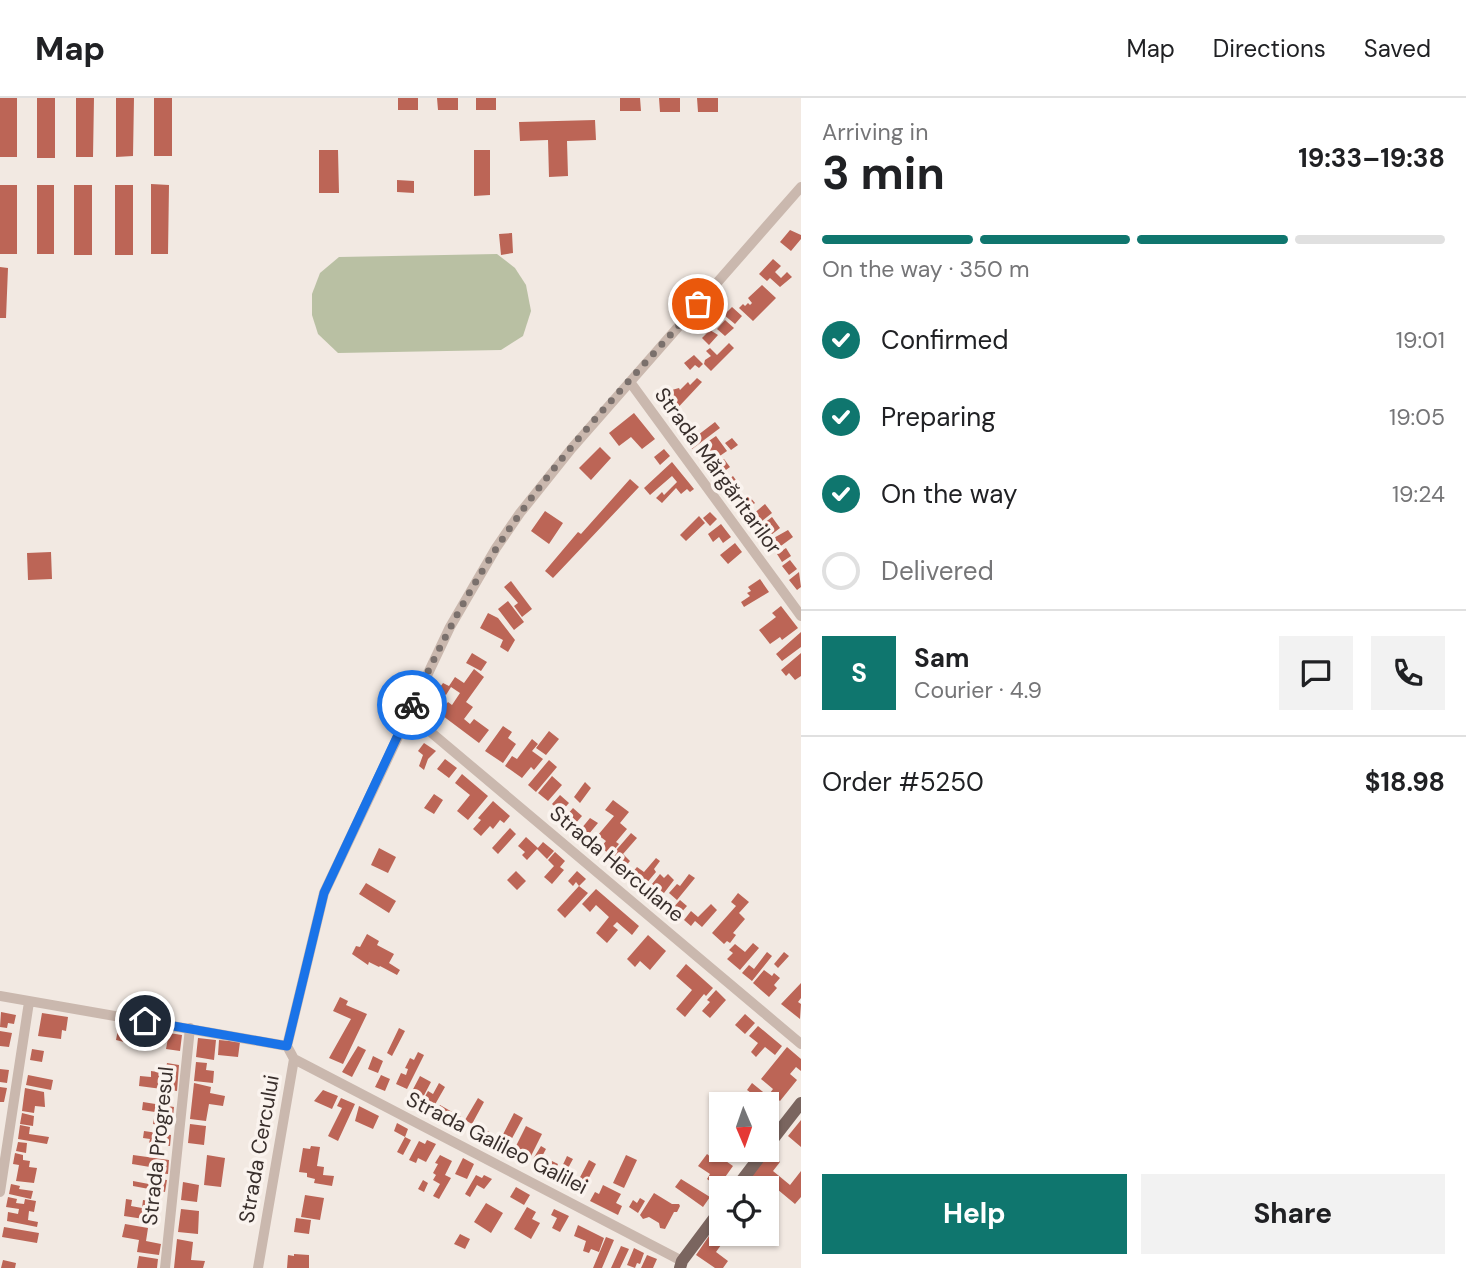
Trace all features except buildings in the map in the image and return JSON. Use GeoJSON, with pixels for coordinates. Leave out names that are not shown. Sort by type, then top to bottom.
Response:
{"type":"FeatureCollection","features":[{"type":"Feature","properties":{"kind":"main road"},"geometry":{"type":"LineString","coordinates":[[779,1132],[801,1103]]}},
{"type":"Feature","properties":{"kind":"main road"},"geometry":{"type":"LineString","coordinates":[[745,1176],[756,1162]]}},
{"type":"Feature","properties":{"kind":"main road"},"geometry":{"type":"LineString","coordinates":[[681,1264],[709,1226]]}},
{"type":"Feature","properties":{"kind":"street"},"geometry":{"type":"LineString","coordinates":[[0,996],[287,1046],[324,893],[450,626],[496,548],[555,470],[629,382],[801,187]]}},
{"type":"Feature","properties":{"kind":"street","name":"Strada Mărgăritarilor"},"geometry":{"type":"LineString","coordinates":[[629,382],[801,616]]}},
{"type":"Feature","properties":{"kind":"street","name":"Strada Herculane"},"geometry":{"type":"LineString","coordinates":[[408,713],[801,1044]]}},
{"type":"Feature","properties":{"kind":"street"},"geometry":{"type":"LineString","coordinates":[[0,1192],[29,1002]]}},
{"type":"Feature","properties":{"kind":"street","name":"Strada Progresul"},"geometry":{"type":"LineString","coordinates":[[165,1268],[190,1028]]}},
{"type":"Feature","properties":{"kind":"street","name":"Strada Cercului"},"geometry":{"type":"LineString","coordinates":[[258,1268],[294,1059],[287,1046]]}},
{"type":"Feature","properties":{"kind":"street","name":"Strada Galileo Galilei"},"geometry":{"type":"LineString","coordinates":[[294,1059],[681,1264]]}},
{"type":"Feature","properties":{"kind":"green space"},"geometry":{"type":"Polygon","coordinates":[[[497,254],[515,268],[526,285],[531,311],[523,336],[501,350],[338,353],[318,334],[312,315],[312,294],[320,273],[339,257],[497,254]]]}},
{"type":"Feature","properties":{"kind":"way so far"},"geometry":{"type":"LineString","coordinates":[[412,705],[450,626],[520,513],[572,448],[698,304]]}},
{"type":"Feature","properties":{"kind":"route"},"geometry":{"type":"LineString","coordinates":[[145,1021],[287,1046],[324,893],[412,705]]}}]}
